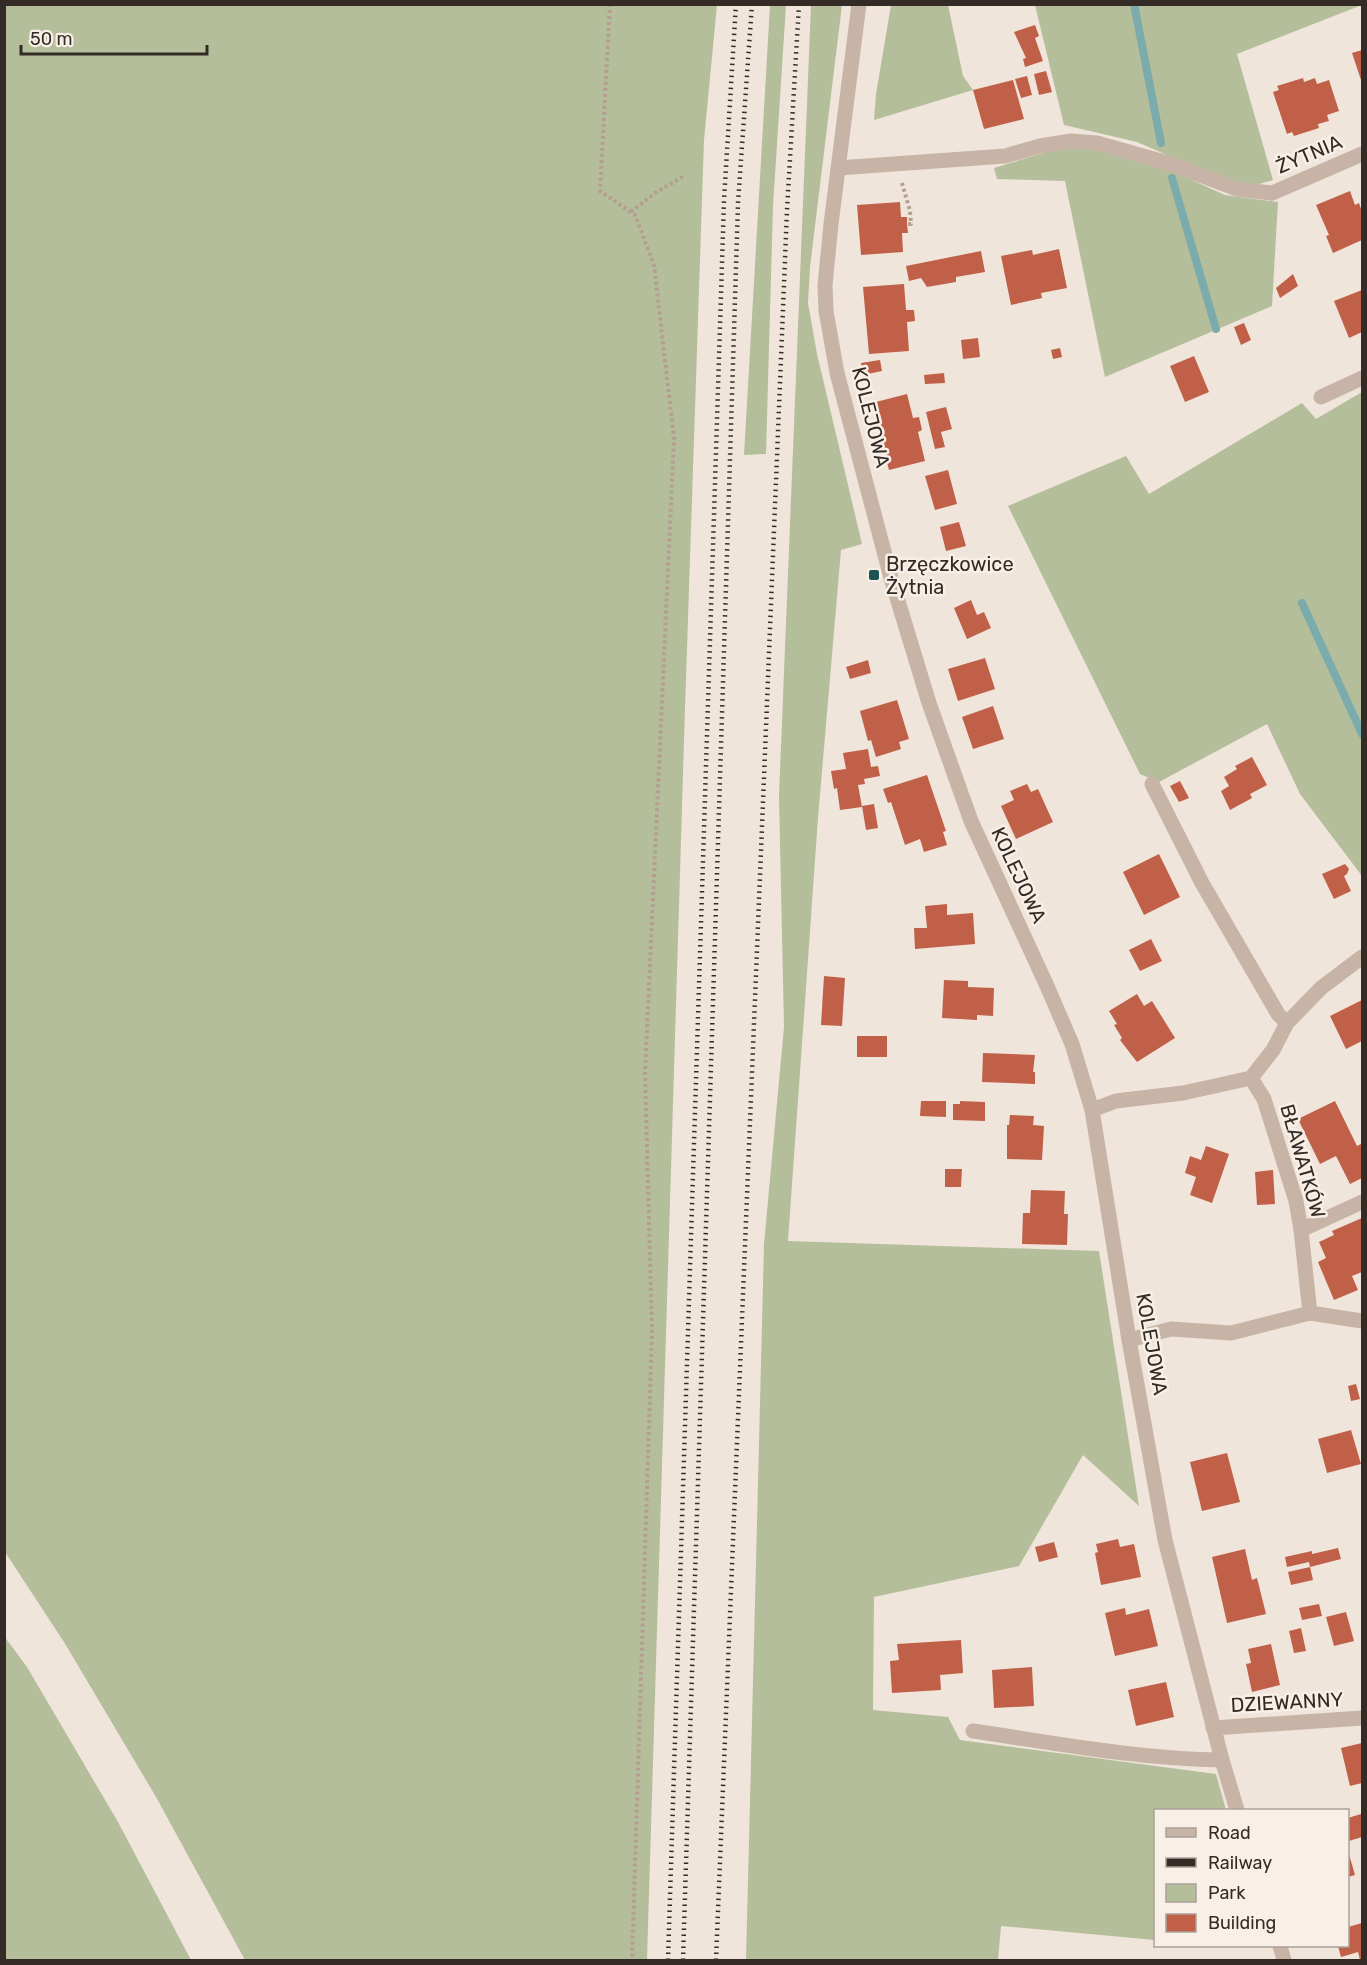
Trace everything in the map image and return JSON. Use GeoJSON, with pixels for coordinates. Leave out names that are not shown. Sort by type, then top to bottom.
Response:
{"type":"FeatureCollection","features":[{"type":"Feature","properties":{"kind":"street","name":"KOLEJOWA"},"geometry":{"type":"LineString","coordinates":[[860,4],[825,285],[826,311],[837,373],[891,578],[929,703],[971,821],[1072,1044],[1092,1110],[1129,1340],[1165,1540],[1213,1728],[1237,1809]]}},
{"type":"Feature","properties":{"kind":"street","name":"ŻYTNIA"},"geometry":{"type":"LineString","coordinates":[[900,164],[1005,156],[1040,146],[1071,141],[1097,143],[1168,163],[1237,189],[1272,192],[1362,154]]}},
{"type":"Feature","properties":{"kind":"street"},"geometry":{"type":"LineString","coordinates":[[838,168],[900,164]]}},
{"type":"Feature","properties":{"kind":"street"},"geometry":{"type":"LineString","coordinates":[[1321,397],[1362,378]]}},
{"type":"Feature","properties":{"kind":"street"},"geometry":{"type":"LineString","coordinates":[[1152,784],[1202,883],[1278,1014],[1287,1023]]}},
{"type":"Feature","properties":{"kind":"street"},"geometry":{"type":"LineString","coordinates":[[1092,1110],[1116,1101],[1183,1093],[1251,1078],[1273,1050],[1287,1023],[1321,988],[1362,957]]}},
{"type":"Feature","properties":{"kind":"street","name":"BŁAWATKÓW"},"geometry":{"type":"LineString","coordinates":[[1251,1078],[1264,1099],[1296,1201],[1310,1313]]}},
{"type":"Feature","properties":{"kind":"street"},"geometry":{"type":"LineString","coordinates":[[1301,1230],[1362,1202]]}},
{"type":"Feature","properties":{"kind":"street"},"geometry":{"type":"LineString","coordinates":[[1129,1340],[1171,1329],[1231,1333],[1310,1313],[1362,1321]]}},
{"type":"Feature","properties":{"kind":"street","name":"DZIEWANNY"},"geometry":{"type":"LineString","coordinates":[[1213,1728],[1362,1718]]}},
{"type":"Feature","properties":{"kind":"street"},"geometry":{"type":"LineString","coordinates":[[973,1731],[1077,1747],[1194,1760],[1222,1760]]}},
{"type":"Feature","properties":{"kind":"path"},"geometry":{"type":"LineString","coordinates":[[610,4],[600,191],[635,214],[654,265],[674,438],[645,1074],[652,1330],[632,1960]]}},
{"type":"Feature","properties":{"kind":"path"},"geometry":{"type":"LineString","coordinates":[[900,164],[902,185],[910,211],[911,224],[907,224]]}},
{"type":"Feature","properties":{"kind":"path"},"geometry":{"type":"LineString","coordinates":[[632,212],[655,192],[684,176]]}},
{"type":"Feature","properties":{"kind":"green space"},"geometry":{"type":"Polygon","coordinates":[[[1362,4],[1237,54],[1273,180],[1249,187],[1137,142],[1064,125],[1035,5],[1362,4]]]}},
{"type":"Feature","properties":{"kind":"green space"},"geometry":{"type":"Polygon","coordinates":[[[4,5],[717,5],[704,140],[647,1960],[245,1960],[156,1797],[64,1642],[5,1552],[4,5]]]}},
{"type":"Feature","properties":{"kind":"green space"},"geometry":{"type":"Polygon","coordinates":[[[770,5],[786,5],[773,206],[766,454],[744,455],[770,5]]]}},
{"type":"Feature","properties":{"kind":"green space"},"geometry":{"type":"Polygon","coordinates":[[[811,5],[842,5],[810,267],[808,303],[817,354],[862,544],[841,550],[818,818],[788,1241],[1099,1251],[1139,1506],[1083,1455],[1019,1566],[874,1597],[873,1710],[948,1717],[960,1740],[1216,1774],[1226,1809],[1154,1809],[1154,1940],[1001,1926],[998,1960],[746,1960],[764,1244],[784,1027],[779,796],[811,5]]]}},
{"type":"Feature","properties":{"kind":"green space"},"geometry":{"type":"Polygon","coordinates":[[[891,5],[948,5],[963,76],[973,90],[874,120],[876,94],[891,5]]]}},
{"type":"Feature","properties":{"kind":"green space"},"geometry":{"type":"Polygon","coordinates":[[[1097,147],[1163,167],[1225,195],[1278,202],[1272,306],[1105,377],[1065,181],[997,179],[994,168],[1053,150],[1097,147]]]}},
{"type":"Feature","properties":{"kind":"green space"},"geometry":{"type":"Polygon","coordinates":[[[1362,392],[1362,876],[1300,794],[1267,724],[1159,782],[1140,774],[1008,506],[1126,456],[1149,494],[1302,403],[1316,419],[1362,392]]]}},
{"type":"Feature","properties":{"kind":"green space"},"geometry":{"type":"Polygon","coordinates":[[[4,1636],[27,1667],[118,1822],[191,1960],[5,1960],[4,1636]]]}},
{"type":"Feature","properties":{"kind":"building"},"geometry":{"type":"Polygon","coordinates":[[[1035,25],[1039,36],[1035,38],[1043,61],[1025,67],[1023,59],[1026,58],[1014,32],[1035,25]]]}},
{"type":"Feature","properties":{"kind":"building"},"geometry":{"type":"Polygon","coordinates":[[[1362,50],[1362,83],[1352,53],[1362,50]]]}},
{"type":"Feature","properties":{"kind":"building"},"geometry":{"type":"Polygon","coordinates":[[[1046,71],[1052,92],[1039,95],[1034,74],[1046,71]]]}},
{"type":"Feature","properties":{"kind":"building"},"geometry":{"type":"Polygon","coordinates":[[[1027,76],[1032,95],[1021,98],[1015,79],[1027,76]]]}},
{"type":"Feature","properties":{"kind":"building"},"geometry":{"type":"Polygon","coordinates":[[[1303,78],[1304,82],[1315,78],[1317,84],[1329,80],[1339,111],[1327,115],[1329,121],[1318,124],[1319,128],[1294,136],[1292,132],[1287,134],[1273,92],[1279,90],[1277,86],[1303,78]]]}},
{"type":"Feature","properties":{"kind":"building"},"geometry":{"type":"Polygon","coordinates":[[[1013,80],[1024,119],[984,129],[973,90],[1013,80]]]}},
{"type":"Feature","properties":{"kind":"building"},"geometry":{"type":"Polygon","coordinates":[[[1350,191],[1355,205],[1359,203],[1362,212],[1362,240],[1333,253],[1326,236],[1329,235],[1316,205],[1350,191]]]}},
{"type":"Feature","properties":{"kind":"building"},"geometry":{"type":"Polygon","coordinates":[[[900,202],[901,217],[907,217],[908,233],[902,233],[903,252],[861,255],[857,205],[900,202]]]}},
{"type":"Feature","properties":{"kind":"building"},"geometry":{"type":"Polygon","coordinates":[[[1059,249],[1067,288],[1041,293],[1042,298],[1011,305],[1001,256],[1032,250],[1033,255],[1059,249]]]}},
{"type":"Feature","properties":{"kind":"building"},"geometry":{"type":"Polygon","coordinates":[[[981,251],[985,272],[956,277],[956,282],[927,287],[921,278],[909,281],[906,266],[981,251]]]}},
{"type":"Feature","properties":{"kind":"building"},"geometry":{"type":"Polygon","coordinates":[[[1293,274],[1298,286],[1280,298],[1276,288],[1293,274]]]}},
{"type":"Feature","properties":{"kind":"building"},"geometry":{"type":"Polygon","coordinates":[[[904,284],[906,310],[914,310],[915,321],[907,322],[909,351],[869,354],[863,287],[904,284]]]}},
{"type":"Feature","properties":{"kind":"building"},"geometry":{"type":"Polygon","coordinates":[[[1362,290],[1362,332],[1349,338],[1334,301],[1362,290]]]}},
{"type":"Feature","properties":{"kind":"building"},"geometry":{"type":"Polygon","coordinates":[[[1244,323],[1251,340],[1241,345],[1234,327],[1244,323]]]}},
{"type":"Feature","properties":{"kind":"building"},"geometry":{"type":"Polygon","coordinates":[[[978,338],[980,357],[963,359],[961,340],[978,338]]]}},
{"type":"Feature","properties":{"kind":"building"},"geometry":{"type":"Polygon","coordinates":[[[1060,348],[1062,357],[1053,359],[1051,350],[1060,348]]]}},
{"type":"Feature","properties":{"kind":"building"},"geometry":{"type":"Polygon","coordinates":[[[1194,356],[1209,392],[1185,402],[1170,366],[1194,356]]]}},
{"type":"Feature","properties":{"kind":"building"},"geometry":{"type":"Polygon","coordinates":[[[880,360],[882,371],[863,375],[861,363],[880,360]]]}},
{"type":"Feature","properties":{"kind":"building"},"geometry":{"type":"Polygon","coordinates":[[[944,373],[945,383],[925,384],[924,375],[944,373]]]}},
{"type":"Feature","properties":{"kind":"building"},"geometry":{"type":"Polygon","coordinates":[[[907,394],[913,418],[919,417],[922,430],[918,432],[925,461],[889,470],[872,403],[907,394]]]}},
{"type":"Feature","properties":{"kind":"building"},"geometry":{"type":"Polygon","coordinates":[[[946,407],[952,429],[941,432],[945,447],[935,449],[926,412],[946,407]]]}},
{"type":"Feature","properties":{"kind":"building"},"geometry":{"type":"Polygon","coordinates":[[[948,470],[957,504],[935,510],[925,476],[948,470]]]}},
{"type":"Feature","properties":{"kind":"building"},"geometry":{"type":"Polygon","coordinates":[[[959,522],[966,546],[946,551],[940,527],[959,522]]]}},
{"type":"Feature","properties":{"kind":"building"},"geometry":{"type":"Polygon","coordinates":[[[971,600],[977,615],[984,612],[991,628],[967,639],[954,608],[971,600]]]}},
{"type":"Feature","properties":{"kind":"building"},"geometry":{"type":"Polygon","coordinates":[[[985,658],[995,689],[958,701],[948,669],[985,658]]]}},
{"type":"Feature","properties":{"kind":"building"},"geometry":{"type":"Polygon","coordinates":[[[868,660],[871,673],[850,679],[846,667],[868,660]]]}},
{"type":"Feature","properties":{"kind":"building"},"geometry":{"type":"Polygon","coordinates":[[[897,700],[909,739],[899,742],[901,749],[876,757],[871,740],[868,741],[860,711],[897,700]]]}},
{"type":"Feature","properties":{"kind":"building"},"geometry":{"type":"Polygon","coordinates":[[[993,706],[1004,739],[973,749],[962,717],[993,706]]]}},
{"type":"Feature","properties":{"kind":"building"},"geometry":{"type":"Polygon","coordinates":[[[868,749],[871,767],[878,766],[880,776],[864,779],[865,784],[858,785],[862,807],[840,810],[837,788],[834,789],[831,771],[846,769],[843,753],[868,749]]]}},
{"type":"Feature","properties":{"kind":"building"},"geometry":{"type":"Polygon","coordinates":[[[1252,757],[1267,785],[1250,794],[1252,798],[1230,810],[1221,791],[1229,786],[1224,777],[1237,769],[1235,766],[1252,757]]]}},
{"type":"Feature","properties":{"kind":"building"},"geometry":{"type":"Polygon","coordinates":[[[927,775],[946,831],[943,832],[947,845],[924,852],[920,839],[905,845],[891,802],[888,803],[883,789],[927,775]]]}},
{"type":"Feature","properties":{"kind":"building"},"geometry":{"type":"Polygon","coordinates":[[[1180,781],[1189,798],[1179,802],[1170,786],[1180,781]]]}},
{"type":"Feature","properties":{"kind":"building"},"geometry":{"type":"Polygon","coordinates":[[[1027,784],[1031,792],[1038,789],[1053,822],[1016,839],[1001,806],[1014,800],[1010,791],[1027,784]]]}},
{"type":"Feature","properties":{"kind":"building"},"geometry":{"type":"Polygon","coordinates":[[[874,804],[878,828],[866,830],[862,806],[874,804]]]}},
{"type":"Feature","properties":{"kind":"building"},"geometry":{"type":"Polygon","coordinates":[[[1159,854],[1180,897],[1144,915],[1123,872],[1159,854]]]}},
{"type":"Feature","properties":{"kind":"building"},"geometry":{"type":"Polygon","coordinates":[[[1345,864],[1349,869],[1344,876],[1351,891],[1334,899],[1322,874],[1345,864]]]}},
{"type":"Feature","properties":{"kind":"building"},"geometry":{"type":"Polygon","coordinates":[[[947,904],[947,915],[973,913],[975,944],[915,949],[914,928],[927,928],[925,906],[947,904]]]}},
{"type":"Feature","properties":{"kind":"building"},"geometry":{"type":"Polygon","coordinates":[[[1151,939],[1162,961],[1140,971],[1129,950],[1151,939]]]}},
{"type":"Feature","properties":{"kind":"building"},"geometry":{"type":"Polygon","coordinates":[[[824,976],[845,978],[842,1026],[821,1025],[824,976]]]}},
{"type":"Feature","properties":{"kind":"building"},"geometry":{"type":"Polygon","coordinates":[[[944,980],[968,981],[968,987],[994,988],[993,1016],[977,1015],[977,1020],[942,1018],[944,980]]]}},
{"type":"Feature","properties":{"kind":"building"},"geometry":{"type":"Polygon","coordinates":[[[1137,994],[1144,1006],[1152,1001],[1175,1038],[1137,1062],[1120,1040],[1122,1038],[1114,1025],[1117,1024],[1109,1011],[1137,994]]]}},
{"type":"Feature","properties":{"kind":"building"},"geometry":{"type":"Polygon","coordinates":[[[1362,1000],[1362,1041],[1346,1049],[1330,1016],[1362,1000]]]}},
{"type":"Feature","properties":{"kind":"building"},"geometry":{"type":"Polygon","coordinates":[[[857,1036],[887,1036],[887,1057],[857,1057],[857,1036]]]}},
{"type":"Feature","properties":{"kind":"building"},"geometry":{"type":"Polygon","coordinates":[[[983,1053],[1035,1055],[1033,1072],[1035,1072],[1035,1084],[982,1082],[983,1053]]]}},
{"type":"Feature","properties":{"kind":"building"},"geometry":{"type":"Polygon","coordinates":[[[921,1101],[946,1101],[946,1117],[920,1116],[921,1101]]]}},
{"type":"Feature","properties":{"kind":"building"},"geometry":{"type":"Polygon","coordinates":[[[960,1101],[985,1102],[985,1121],[953,1120],[953,1104],[960,1104],[960,1101]]]}},
{"type":"Feature","properties":{"kind":"building"},"geometry":{"type":"Polygon","coordinates":[[[1335,1101],[1357,1146],[1361,1144],[1362,1148],[1362,1178],[1350,1184],[1336,1156],[1320,1164],[1298,1119],[1335,1101]]]}},
{"type":"Feature","properties":{"kind":"building"},"geometry":{"type":"Polygon","coordinates":[[[1010,1115],[1034,1116],[1033,1125],[1044,1126],[1042,1160],[1007,1159],[1007,1125],[1009,1125],[1010,1115]]]}},
{"type":"Feature","properties":{"kind":"building"},"geometry":{"type":"Polygon","coordinates":[[[1206,1146],[1229,1154],[1212,1203],[1190,1195],[1196,1177],[1185,1173],[1190,1156],[1201,1160],[1206,1146]]]}},
{"type":"Feature","properties":{"kind":"building"},"geometry":{"type":"Polygon","coordinates":[[[945,1169],[962,1169],[961,1187],[945,1187],[945,1169]]]}},
{"type":"Feature","properties":{"kind":"building"},"geometry":{"type":"Polygon","coordinates":[[[1273,1170],[1275,1204],[1257,1205],[1255,1172],[1273,1170]]]}},
{"type":"Feature","properties":{"kind":"building"},"geometry":{"type":"Polygon","coordinates":[[[1031,1190],[1065,1191],[1064,1214],[1068,1214],[1067,1245],[1022,1244],[1023,1213],[1030,1213],[1031,1190]]]}},
{"type":"Feature","properties":{"kind":"building"},"geometry":{"type":"Polygon","coordinates":[[[1362,1218],[1362,1272],[1352,1276],[1358,1290],[1334,1300],[1318,1262],[1326,1258],[1319,1242],[1334,1235],[1332,1231],[1362,1218]]]}},
{"type":"Feature","properties":{"kind":"building"},"geometry":{"type":"Polygon","coordinates":[[[1356,1384],[1360,1399],[1351,1401],[1348,1386],[1356,1384]]]}},
{"type":"Feature","properties":{"kind":"building"},"geometry":{"type":"Polygon","coordinates":[[[1351,1430],[1361,1464],[1327,1473],[1318,1439],[1351,1430]]]}},
{"type":"Feature","properties":{"kind":"building"},"geometry":{"type":"Polygon","coordinates":[[[1227,1453],[1240,1502],[1202,1511],[1190,1462],[1227,1453]]]}},
{"type":"Feature","properties":{"kind":"building"},"geometry":{"type":"Polygon","coordinates":[[[1118,1539],[1120,1547],[1134,1544],[1141,1577],[1101,1585],[1095,1553],[1098,1552],[1096,1544],[1118,1539]]]}},
{"type":"Feature","properties":{"kind":"building"},"geometry":{"type":"Polygon","coordinates":[[[1054,1542],[1058,1557],[1039,1562],[1035,1547],[1054,1542]]]}},
{"type":"Feature","properties":{"kind":"building"},"geometry":{"type":"Polygon","coordinates":[[[1338,1548],[1341,1559],[1310,1567],[1309,1562],[1287,1567],[1285,1557],[1338,1548]]]}},
{"type":"Feature","properties":{"kind":"building"},"geometry":{"type":"Polygon","coordinates":[[[1245,1549],[1252,1580],[1257,1578],[1266,1614],[1227,1623],[1212,1557],[1245,1549]]]}},
{"type":"Feature","properties":{"kind":"building"},"geometry":{"type":"Polygon","coordinates":[[[1310,1567],[1313,1580],[1291,1585],[1288,1572],[1310,1567]]]}},
{"type":"Feature","properties":{"kind":"building"},"geometry":{"type":"Polygon","coordinates":[[[1319,1604],[1322,1616],[1302,1620],[1299,1608],[1319,1604]]]}},
{"type":"Feature","properties":{"kind":"building"},"geometry":{"type":"Polygon","coordinates":[[[1125,1608],[1126,1615],[1149,1609],[1158,1646],[1115,1656],[1105,1613],[1125,1608]]]}},
{"type":"Feature","properties":{"kind":"building"},"geometry":{"type":"Polygon","coordinates":[[[1346,1612],[1354,1641],[1334,1646],[1326,1617],[1346,1612]]]}},
{"type":"Feature","properties":{"kind":"building"},"geometry":{"type":"Polygon","coordinates":[[[1301,1628],[1306,1651],[1294,1653],[1289,1631],[1301,1628]]]}},
{"type":"Feature","properties":{"kind":"building"},"geometry":{"type":"Polygon","coordinates":[[[961,1640],[963,1673],[940,1675],[941,1690],[892,1693],[890,1661],[899,1660],[897,1644],[961,1640]]]}},
{"type":"Feature","properties":{"kind":"building"},"geometry":{"type":"Polygon","coordinates":[[[1271,1644],[1280,1685],[1252,1692],[1246,1664],[1251,1663],[1248,1649],[1271,1644]]]}},
{"type":"Feature","properties":{"kind":"building"},"geometry":{"type":"Polygon","coordinates":[[[1032,1667],[1034,1706],[994,1708],[992,1670],[1032,1667]]]}},
{"type":"Feature","properties":{"kind":"building"},"geometry":{"type":"Polygon","coordinates":[[[1166,1682],[1174,1717],[1136,1726],[1128,1690],[1166,1682]]]}},
{"type":"Feature","properties":{"kind":"building"},"geometry":{"type":"Polygon","coordinates":[[[1362,1743],[1362,1783],[1350,1786],[1341,1748],[1362,1743]]]}},
{"type":"Feature","properties":{"kind":"building"},"geometry":{"type":"Polygon","coordinates":[[[1361,1814],[1362,1837],[1349,1841],[1349,1818],[1361,1814]]]}},
{"type":"Feature","properties":{"kind":"building"},"geometry":{"type":"Polygon","coordinates":[[[1349,1854],[1355,1875],[1349,1877],[1349,1854]]]}},
{"type":"Feature","properties":{"kind":"building"},"geometry":{"type":"Polygon","coordinates":[[[1362,1923],[1362,1960],[1358,1952],[1341,1957],[1338,1947],[1349,1947],[1349,1927],[1362,1923]]]}},
{"type":"Feature","properties":{"kind":"waterway"},"geometry":{"type":"LineString","coordinates":[[1134,4],[1161,143]]}},
{"type":"Feature","properties":{"kind":"waterway"},"geometry":{"type":"LineString","coordinates":[[1172,178],[1216,329]]}},
{"type":"Feature","properties":{"kind":"waterway"},"geometry":{"type":"LineString","coordinates":[[1302,603],[1362,734]]}},
{"type":"Feature","properties":{"kind":"railway"},"geometry":{"type":"LineString","coordinates":[[668,1960],[724,200],[736,4]]}},
{"type":"Feature","properties":{"kind":"railway"},"geometry":{"type":"LineString","coordinates":[[683,1960],[738,203],[752,4]]}},
{"type":"Feature","properties":{"kind":"railway"},"geometry":{"type":"LineString","coordinates":[[716,1960],[787,210],[799,4]]}},
{"type":"Feature","properties":{"kind":"place","name":"Brzęczkowice Żytnia"},"geometry":{"type":"Point","coordinates":[874,575]}}]}
